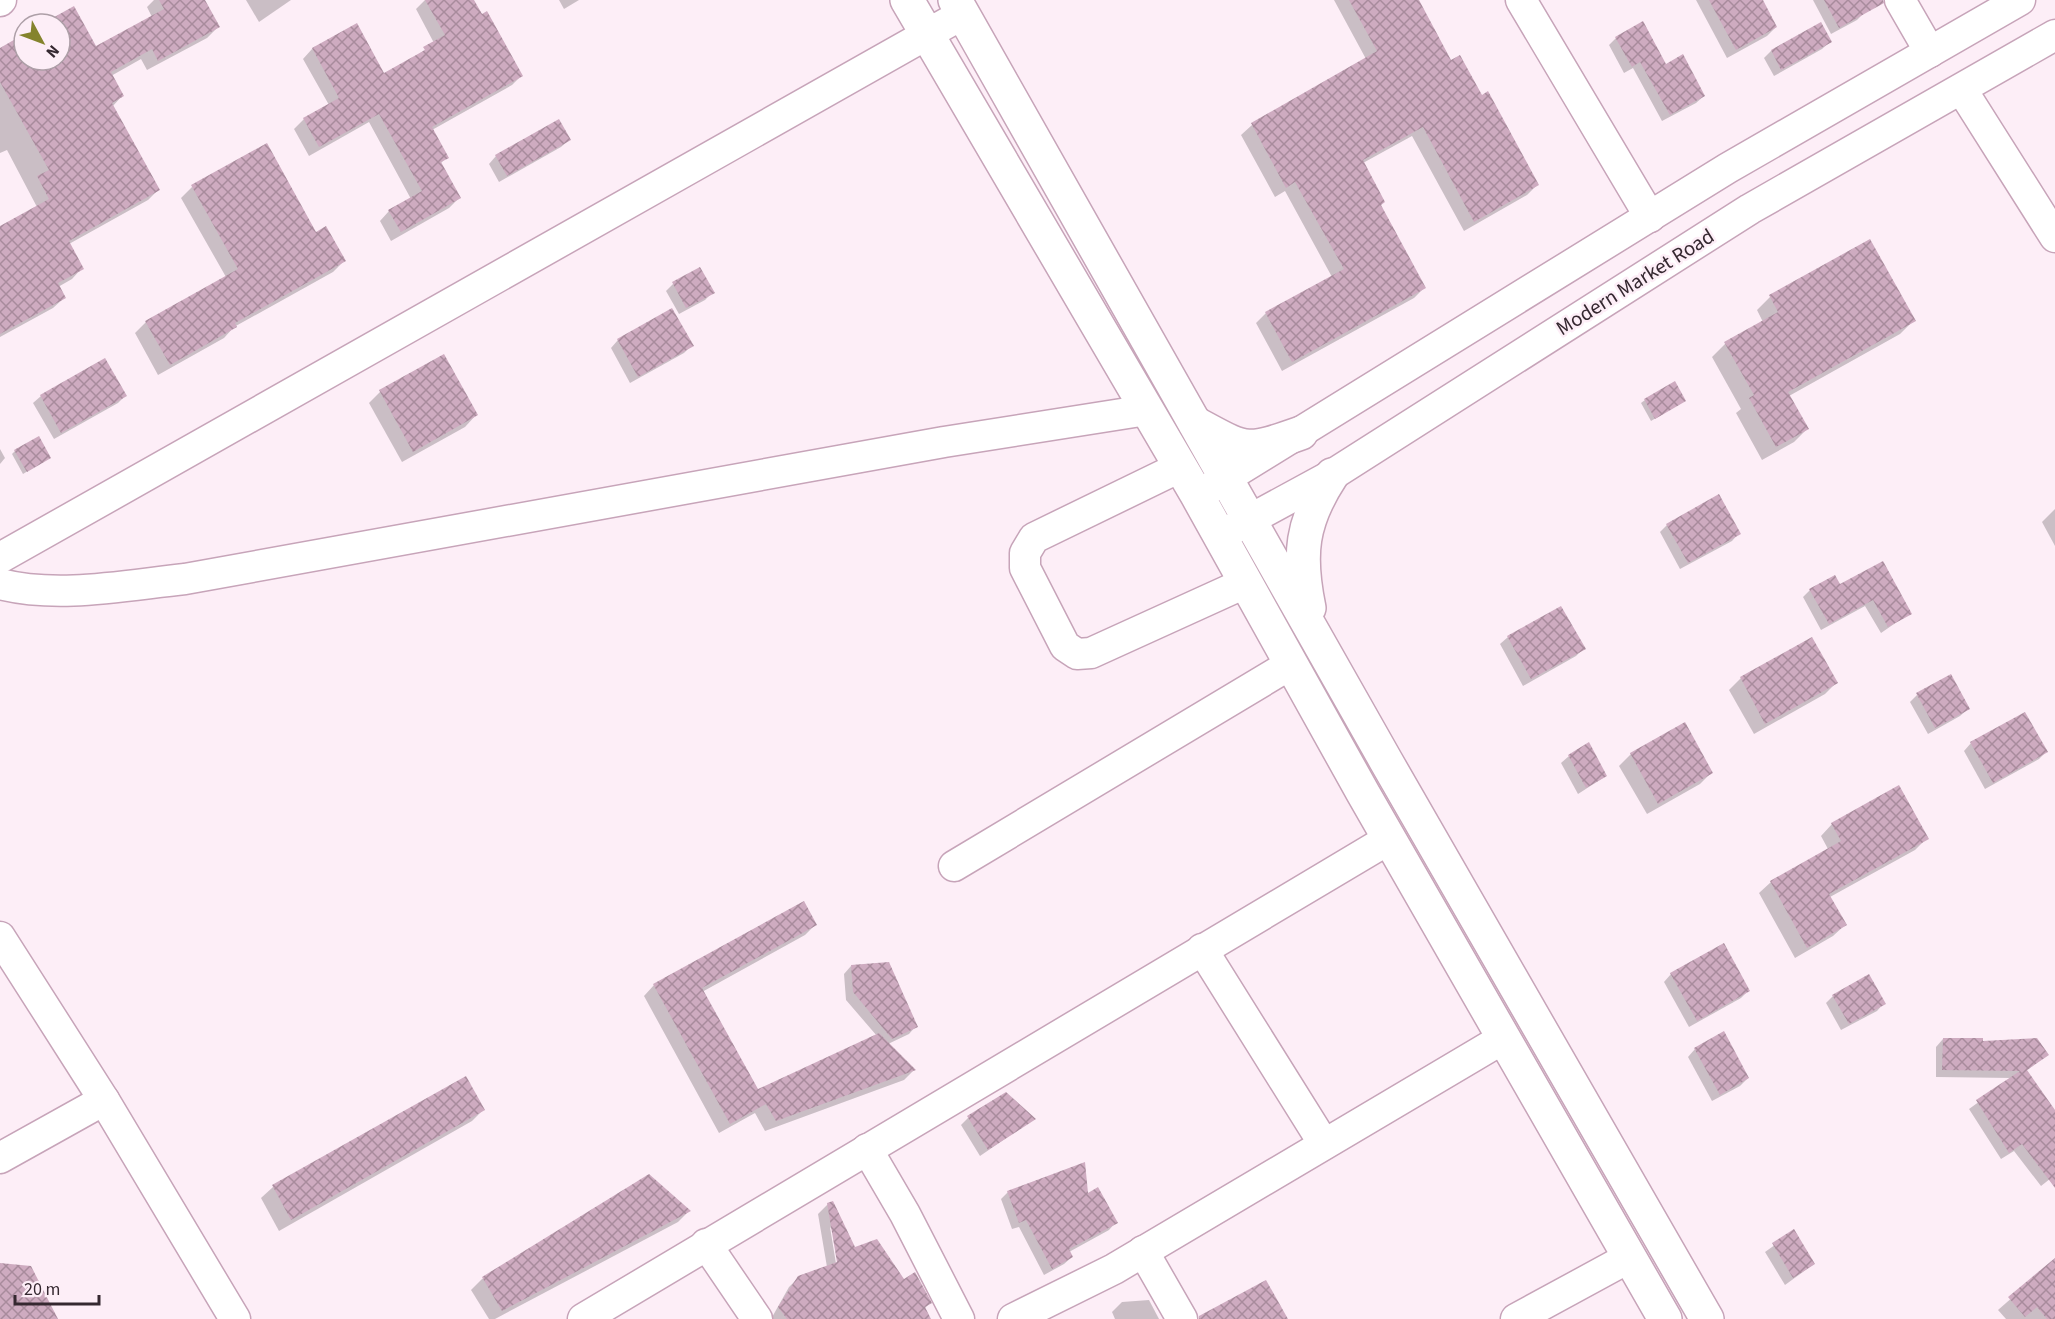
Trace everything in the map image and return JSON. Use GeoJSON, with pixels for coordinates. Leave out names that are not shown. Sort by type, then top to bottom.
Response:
{"type":"FeatureCollection","features":[{"type":"Feature","properties":{"kind":"main road"},"geometry":{"type":"LineString","coordinates":[[908,0],[1197,495],[1389,839],[1665,1319]]}},
{"type":"Feature","properties":{"kind":"main road"},"geometry":{"type":"LineString","coordinates":[[959,7],[1707,1319]]}},
{"type":"Feature","properties":{"kind":"main road"},"geometry":{"type":"LineString","coordinates":[[1195,423],[1237,445],[1248,448],[1259,448],[1300,433]]}},
{"type":"Feature","properties":{"kind":"main road"},"geometry":{"type":"LineString","coordinates":[[1313,631],[1301,554],[1307,522],[1317,498],[1332,475]]}},
{"type":"Feature","properties":{"kind":"street"},"geometry":{"type":"LineString","coordinates":[[1521,0],[1650,217]]}},
{"type":"Feature","properties":{"kind":"street"},"geometry":{"type":"LineString","coordinates":[[1900,0],[1930,52]]}},
{"type":"Feature","properties":{"kind":"street"},"geometry":{"type":"LineString","coordinates":[[1197,495],[1228,479],[1728,168],[2020,0]]}},
{"type":"Feature","properties":{"kind":"street"},"geometry":{"type":"LineString","coordinates":[[0,558],[927,33],[959,7]]}},
{"type":"Feature","properties":{"kind":"street","name":"Modern Market Road"},"geometry":{"type":"LineString","coordinates":[[1219,536],[1332,475],[1750,209],[2055,35]]}},
{"type":"Feature","properties":{"kind":"street"},"geometry":{"type":"LineString","coordinates":[[1962,90],[2055,237]]}},
{"type":"Feature","properties":{"kind":"street"},"geometry":{"type":"LineString","coordinates":[[1728,168],[1750,209]]}},
{"type":"Feature","properties":{"kind":"street"},"geometry":{"type":"LineString","coordinates":[[0,584],[23,590],[87,588],[185,579],[944,442],[1147,410]]}},
{"type":"Feature","properties":{"kind":"street"},"geometry":{"type":"LineString","coordinates":[[1180,467],[1034,538],[1024,553],[1025,568],[1065,646],[1077,654],[1091,653],[1245,583]]}},
{"type":"Feature","properties":{"kind":"street"},"geometry":{"type":"LineString","coordinates":[[954,866],[1291,664]]}},
{"type":"Feature","properties":{"kind":"street"},"geometry":{"type":"LineString","coordinates":[[583,1319],[1389,839]]}},
{"type":"Feature","properties":{"kind":"street"},"geometry":{"type":"LineString","coordinates":[[0,937],[104,1100],[235,1319]]}},
{"type":"Feature","properties":{"kind":"street"},"geometry":{"type":"LineString","coordinates":[[1202,949],[1324,1144]]}},
{"type":"Feature","properties":{"kind":"street"},"geometry":{"type":"LineString","coordinates":[[1013,1319],[1114,1269],[1504,1038]]}},
{"type":"Feature","properties":{"kind":"street"},"geometry":{"type":"LineString","coordinates":[[0,1158],[104,1100]]}},
{"type":"Feature","properties":{"kind":"street"},"geometry":{"type":"LineString","coordinates":[[867,1149],[905,1214],[959,1319]]}},
{"type":"Feature","properties":{"kind":"street"},"geometry":{"type":"LineString","coordinates":[[706,1244],[757,1319]]}},
{"type":"Feature","properties":{"kind":"street"},"geometry":{"type":"LineString","coordinates":[[1143,1251],[1182,1319]]}},
{"type":"Feature","properties":{"kind":"street"},"geometry":{"type":"LineString","coordinates":[[1516,1319],[1630,1257]]}},
{"type":"Feature","properties":{"kind":"building"},"geometry":{"type":"Polygon","coordinates":[[[159,0],[205,0],[220,27],[158,61],[152,49],[111,72],[124,96],[112,103],[160,190],[69,241],[84,269],[58,283],[66,298],[0,334],[0,226],[49,199],[37,176],[49,170],[0,82],[0,48],[12,41],[12,72],[72,72],[72,12],[63,12],[74,6],[96,46],[164,9],[159,0]]]}},
{"type":"Feature","properties":{"kind":"building"},"geometry":{"type":"Polygon","coordinates":[[[425,0],[474,0],[482,14],[487,11],[523,76],[432,127],[449,158],[441,162],[461,198],[401,232],[388,210],[422,191],[379,114],[319,147],[303,118],[339,98],[312,48],[357,23],[384,73],[425,50],[423,47],[445,35],[425,0]]]}},
{"type":"Feature","properties":{"kind":"building"},"geometry":{"type":"Polygon","coordinates":[[[1349,0],[1419,0],[1451,60],[1460,55],[1482,95],[1488,91],[1539,185],[1474,222],[1423,127],[1363,160],[1385,202],[1381,205],[1426,288],[1292,362],[1265,312],[1344,269],[1295,182],[1286,188],[1251,123],[1377,51],[1349,0]]]}},
{"type":"Feature","properties":{"kind":"building"},"geometry":{"type":"Polygon","coordinates":[[[1709,0],[1763,0],[1777,27],[1736,50],[1709,0]]]}},
{"type":"Feature","properties":{"kind":"building"},"geometry":{"type":"Polygon","coordinates":[[[1824,0],[1883,0],[1884,3],[1839,28],[1824,0]]]}},
{"type":"Feature","properties":{"kind":"building"},"geometry":{"type":"Polygon","coordinates":[[[1643,21],[1666,64],[1683,54],[1705,96],[1670,115],[1640,62],[1632,67],[1615,37],[1643,21]]]}},
{"type":"Feature","properties":{"kind":"building"},"geometry":{"type":"Polygon","coordinates":[[[1821,22],[1832,42],[1781,70],[1771,50],[1821,22]]]}},
{"type":"Feature","properties":{"kind":"building"},"geometry":{"type":"Polygon","coordinates":[[[559,119],[571,140],[507,176],[495,155],[559,119]]]}},
{"type":"Feature","properties":{"kind":"building"},"geometry":{"type":"Polygon","coordinates":[[[267,143],[316,232],[326,226],[346,261],[235,323],[237,327],[170,365],[145,321],[238,269],[191,185],[267,143]]]}},
{"type":"Feature","properties":{"kind":"building"},"geometry":{"type":"Polygon","coordinates":[[[1870,239],[1916,321],[1788,392],[1809,429],[1776,447],[1749,398],[1754,395],[1724,342],[1778,312],[1769,295],[1870,239]]]}},
{"type":"Feature","properties":{"kind":"building"},"geometry":{"type":"Polygon","coordinates":[[[700,267],[715,293],[686,308],[672,282],[700,267]]]}},
{"type":"Feature","properties":{"kind":"building"},"geometry":{"type":"Polygon","coordinates":[[[672,308],[694,346],[638,377],[617,339],[672,308]]]}},
{"type":"Feature","properties":{"kind":"building"},"geometry":{"type":"Polygon","coordinates":[[[444,354],[478,415],[413,452],[379,390],[444,354]]]}},
{"type":"Feature","properties":{"kind":"building"},"geometry":{"type":"Polygon","coordinates":[[[105,358],[127,396],[61,433],[40,395],[105,358]]]}},
{"type":"Feature","properties":{"kind":"building"},"geometry":{"type":"Polygon","coordinates":[[[1675,381],[1686,401],[1655,419],[1644,399],[1675,381]]]}},
{"type":"Feature","properties":{"kind":"building"},"geometry":{"type":"Polygon","coordinates":[[[39,436],[51,458],[27,472],[14,450],[39,436]]]}},
{"type":"Feature","properties":{"kind":"building"},"geometry":{"type":"Polygon","coordinates":[[[1719,494],[1741,534],[1688,563],[1666,524],[1719,494]]]}},
{"type":"Feature","properties":{"kind":"building"},"geometry":{"type":"Polygon","coordinates":[[[1883,561],[1912,614],[1888,627],[1873,600],[1829,624],[1809,589],[1835,575],[1840,584],[1883,561]]]}},
{"type":"Feature","properties":{"kind":"building"},"geometry":{"type":"Polygon","coordinates":[[[1561,606],[1586,649],[1531,679],[1507,636],[1561,606]]]}},
{"type":"Feature","properties":{"kind":"building"},"geometry":{"type":"Polygon","coordinates":[[[1812,637],[1838,683],[1765,724],[1740,677],[1812,637]]]}},
{"type":"Feature","properties":{"kind":"building"},"geometry":{"type":"Polygon","coordinates":[[[1951,674],[1970,709],[1935,728],[1916,693],[1951,674]]]}},
{"type":"Feature","properties":{"kind":"building"},"geometry":{"type":"Polygon","coordinates":[[[2025,712],[2048,752],[1993,783],[1970,742],[2025,712]]]}},
{"type":"Feature","properties":{"kind":"building"},"geometry":{"type":"Polygon","coordinates":[[[1685,722],[1713,773],[1658,804],[1630,753],[1685,722]]]}},
{"type":"Feature","properties":{"kind":"building"},"geometry":{"type":"Polygon","coordinates":[[[1589,742],[1607,776],[1586,788],[1568,755],[1589,742]]]}},
{"type":"Feature","properties":{"kind":"building"},"geometry":{"type":"Polygon","coordinates":[[[1899,785],[1929,839],[1829,894],[1847,925],[1807,948],[1770,881],[1841,841],[1831,823],[1899,785]]]}},
{"type":"Feature","properties":{"kind":"building"},"geometry":{"type":"Polygon","coordinates":[[[804,901],[817,925],[702,988],[758,1089],[879,1033],[916,1070],[776,1121],[766,1104],[730,1124],[653,984],[804,901]]]}},
{"type":"Feature","properties":{"kind":"building"},"geometry":{"type":"Polygon","coordinates":[[[1724,943],[1750,991],[1697,1021],[1670,973],[1724,943]]]}},
{"type":"Feature","properties":{"kind":"building"},"geometry":{"type":"Polygon","coordinates":[[[889,962],[918,1027],[892,1039],[853,992],[851,965],[889,962]]]}},
{"type":"Feature","properties":{"kind":"building"},"geometry":{"type":"Polygon","coordinates":[[[1869,974],[1886,1004],[1849,1024],[1832,995],[1869,974]]]}},
{"type":"Feature","properties":{"kind":"building"},"geometry":{"type":"Polygon","coordinates":[[[1724,1031],[1749,1078],[1720,1095],[1694,1048],[1724,1031]]]}},
{"type":"Feature","properties":{"kind":"building"},"geometry":{"type":"Polygon","coordinates":[[[1943,1038],[1983,1038],[1983,1041],[2037,1038],[2049,1055],[2027,1070],[2055,1110],[2055,1188],[2022,1144],[2009,1153],[1976,1100],[2020,1071],[1942,1070],[1943,1038]]]}},
{"type":"Feature","properties":{"kind":"building"},"geometry":{"type":"Polygon","coordinates":[[[466,1076],[485,1110],[291,1220],[272,1185],[466,1076]]]}},
{"type":"Feature","properties":{"kind":"building"},"geometry":{"type":"Polygon","coordinates":[[[1006,1092],[1036,1119],[988,1150],[967,1116],[1006,1092]]]}},
{"type":"Feature","properties":{"kind":"building"},"geometry":{"type":"Polygon","coordinates":[[[1085,1162],[1088,1193],[1098,1187],[1118,1223],[1069,1249],[1073,1257],[1052,1269],[1026,1220],[1019,1223],[1007,1191],[1085,1162]]]}},
{"type":"Feature","properties":{"kind":"building"},"geometry":{"type":"Polygon","coordinates":[[[649,1174],[691,1211],[502,1311],[482,1277],[649,1174]]]}},
{"type":"Feature","properties":{"kind":"building"},"geometry":{"type":"Polygon","coordinates":[[[833,1201],[855,1247],[877,1239],[904,1279],[915,1272],[932,1303],[925,1307],[931,1319],[787,1319],[778,1307],[798,1276],[837,1262],[827,1203],[833,1201]]]}},
{"type":"Feature","properties":{"kind":"building"},"geometry":{"type":"Polygon","coordinates":[[[1794,1229],[1815,1264],[1793,1278],[1772,1243],[1794,1229]]]}},
{"type":"Feature","properties":{"kind":"building"},"geometry":{"type":"Polygon","coordinates":[[[2055,1258],[2055,1319],[2047,1319],[2037,1307],[2025,1317],[2008,1297],[2055,1258]]]}},
{"type":"Feature","properties":{"kind":"building"},"geometry":{"type":"Polygon","coordinates":[[[0,1263],[31,1266],[58,1319],[0,1319],[0,1263]]]}},
{"type":"Feature","properties":{"kind":"building"},"geometry":{"type":"Polygon","coordinates":[[[1266,1280],[1288,1319],[1199,1319],[1199,1316],[1266,1280]]]}}]}
